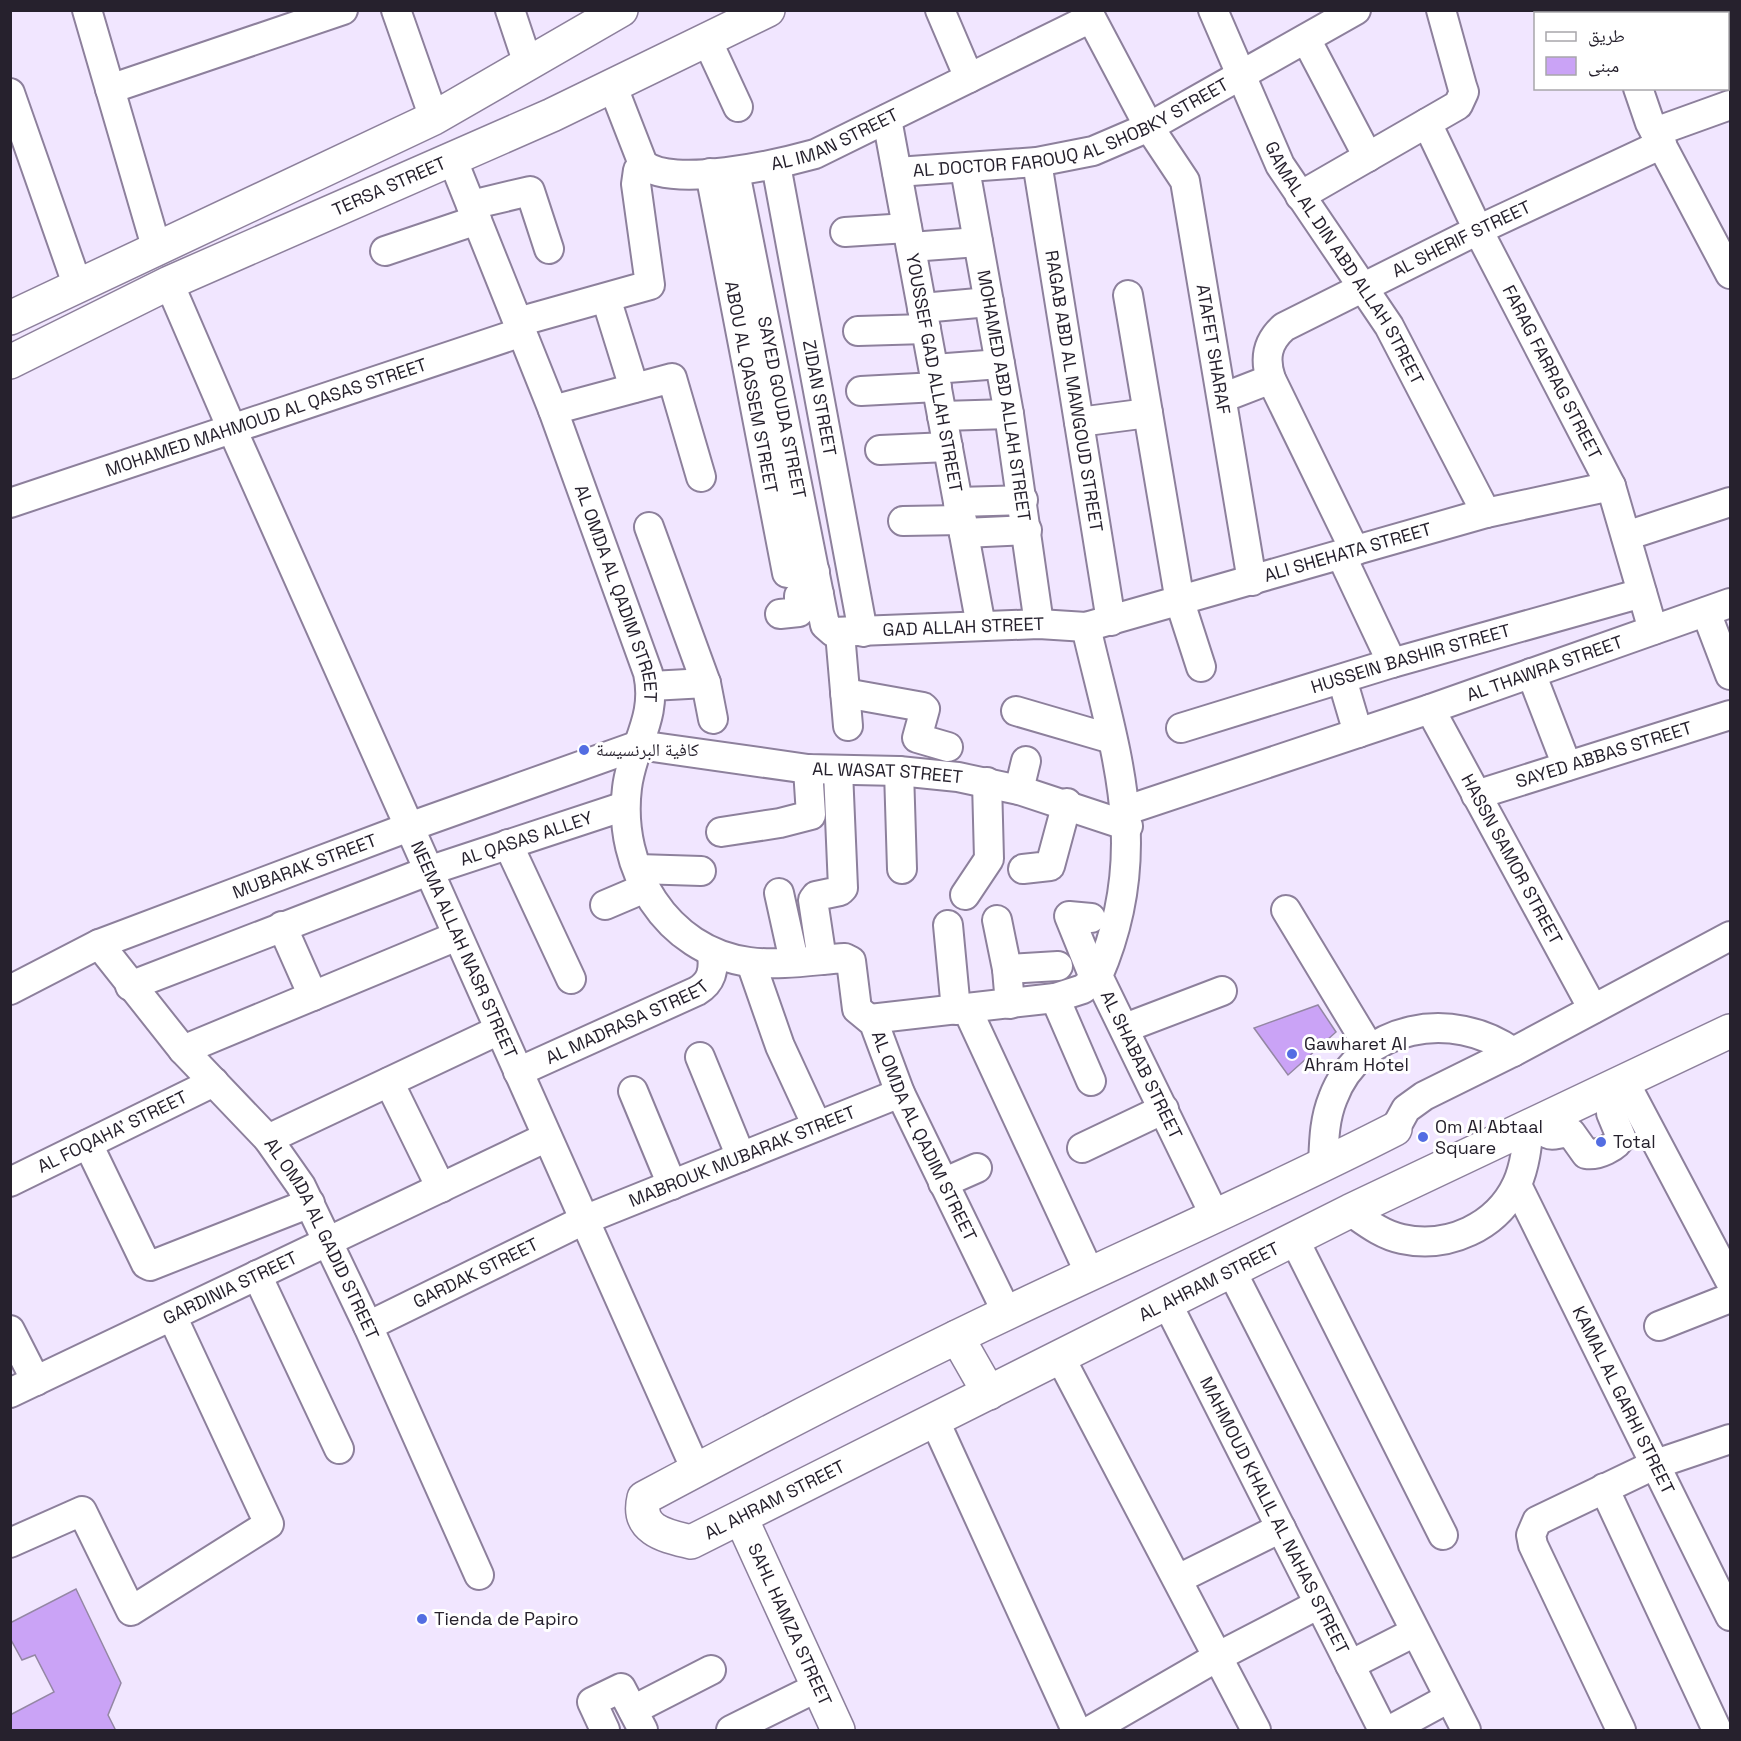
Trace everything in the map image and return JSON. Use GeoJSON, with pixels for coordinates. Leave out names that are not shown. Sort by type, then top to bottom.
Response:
{"type":"FeatureCollection","features":[{"type":"Feature","properties":{"kind":"main road"},"geometry":{"type":"LineString","coordinates":[[10,318],[434,118],[621,10]]}},
{"type":"Feature","properties":{"kind":"main road"},"geometry":{"type":"LineString","coordinates":[[707,40],[723,10]]}},
{"type":"Feature","properties":{"kind":"main road","name":"TERSA STREET"},"geometry":{"type":"LineString","coordinates":[[10,362],[170,283],[613,87],[768,10]]}},
{"type":"Feature","properties":{"kind":"main road","name":"AL AHRAM STREET"},"geometry":{"type":"LineString","coordinates":[[696,1470],[644,1498],[643,1515],[652,1530],[692,1542],[1350,1211],[1731,1031]]}},
{"type":"Feature","properties":{"kind":"main road"},"geometry":{"type":"LineString","coordinates":[[696,1470],[957,1337],[1323,1166],[1395,1129]]}},
{"type":"Feature","properties":{"kind":"main road"},"geometry":{"type":"LineString","coordinates":[[957,1337],[989,1393]]}},
{"type":"Feature","properties":{"kind":"main road","name":"SAHL HAMZA STREET"},"geometry":{"type":"LineString","coordinates":[[741,1518],[838,1731]]}},
{"type":"Feature","properties":{"kind":"street"},"geometry":{"type":"LineString","coordinates":[[87,10],[158,250]]}},
{"type":"Feature","properties":{"kind":"street"},"geometry":{"type":"LineString","coordinates":[[110,88],[343,10]]}},
{"type":"Feature","properties":{"kind":"street"},"geometry":{"type":"LineString","coordinates":[[396,10],[434,118]]}},
{"type":"Feature","properties":{"kind":"street"},"geometry":{"type":"LineString","coordinates":[[510,10],[528,64]]}},
{"type":"Feature","properties":{"kind":"street"},"geometry":{"type":"LineString","coordinates":[[940,10],[969,78]]}},
{"type":"Feature","properties":{"kind":"street","name":"GAMAL AL DIN ABD ALLAH STREET"},"geometry":{"type":"LineString","coordinates":[[1213,10],[1266,136],[1300,196],[1401,347],[1486,513]]}},
{"type":"Feature","properties":{"kind":"street","name":"AL DOCTOR FAROUQ AL SHOBKY STREET"},"geometry":{"type":"LineString","coordinates":[[897,172],[965,169],[1037,162],[1093,151],[1149,127],[1356,10]]}},
{"type":"Feature","properties":{"kind":"street"},"geometry":{"type":"LineString","coordinates":[[1300,196],[1458,105],[1464,92],[1441,10]]}},
{"type":"Feature","properties":{"kind":"street","name":"AL IMAN STREET"},"geometry":{"type":"LineString","coordinates":[[643,164],[657,173],[722,172],[776,165],[815,154],[969,78],[1089,14]]}},
{"type":"Feature","properties":{"kind":"street","name":"ATAFET SHARAF"},"geometry":{"type":"LineString","coordinates":[[1089,14],[1149,127],[1185,181],[1252,581]]}},
{"type":"Feature","properties":{"kind":"street"},"geometry":{"type":"LineString","coordinates":[[1306,39],[1368,157]]}},
{"type":"Feature","properties":{"kind":"street"},"geometry":{"type":"LineString","coordinates":[[707,40],[738,107]]}},
{"type":"Feature","properties":{"kind":"street"},"geometry":{"type":"LineString","coordinates":[[613,87],[643,164]]}},
{"type":"Feature","properties":{"kind":"street"},"geometry":{"type":"LineString","coordinates":[[1639,90],[1658,138],[1731,274]]}},
{"type":"Feature","properties":{"kind":"street"},"geometry":{"type":"LineString","coordinates":[[10,93],[78,287]]}},
{"type":"Feature","properties":{"kind":"street","name":"AL SHERIF STREET"},"geometry":{"type":"LineString","coordinates":[[1271,379],[1266,356],[1275,335],[1284,327],[1478,231],[1658,138],[1731,105]]}},
{"type":"Feature","properties":{"kind":"street","name":"YOUSSEF GAD ALLAH STREET"},"geometry":{"type":"LineString","coordinates":[[887,119],[981,626]]}},
{"type":"Feature","properties":{"kind":"street","name":"FARAG FARRAG STREET"},"geometry":{"type":"LineString","coordinates":[[1427,123],[1478,231],[1611,486],[1653,630]]}},
{"type":"Feature","properties":{"kind":"street","name":"AL OMDA AL QADIM STREET"},"geometry":{"type":"LineString","coordinates":[[452,158],[553,410],[640,649],[651,686],[650,710],[627,786],[625,806],[628,839],[641,878],[673,926],[712,954],[751,963],[845,958],[851,961],[857,1009],[876,1026],[900,1093],[1007,1313]]}},
{"type":"Feature","properties":{"kind":"street","name":"RAGAB ABD AL MAWGOUD STREET"},"geometry":{"type":"LineString","coordinates":[[1037,162],[1079,422],[1099,624]]}},
{"type":"Feature","properties":{"kind":"street","name":"MOHAMED MAHMOUD AL QASAS STREET"},"geometry":{"type":"LineString","coordinates":[[10,503],[232,429],[520,327],[650,284],[636,184],[638,170],[643,164]]}},
{"type":"Feature","properties":{"kind":"street","name":"ZIDAN STREET"},"geometry":{"type":"LineString","coordinates":[[776,165],[851,632],[845,693],[848,726]]}},
{"type":"Feature","properties":{"kind":"street","name":"MOHAMED ABD ALLAH STREET"},"geometry":{"type":"LineString","coordinates":[[965,169],[1023,500],[1039,624]]}},
{"type":"Feature","properties":{"kind":"street","name":"SAYED GOUDA STREET"},"geometry":{"type":"LineString","coordinates":[[722,172],[827,628],[833,632],[851,632]]}},
{"type":"Feature","properties":{"kind":"street"},"geometry":{"type":"LineString","coordinates":[[385,251],[530,192],[549,249]]}},
{"type":"Feature","properties":{"kind":"street"},"geometry":{"type":"LineString","coordinates":[[845,232],[978,242]]}},
{"type":"Feature","properties":{"kind":"street","name":"NEEMA ALLAH NASR STREET"},"geometry":{"type":"LineString","coordinates":[[170,283],[232,429],[696,1470]]}},
{"type":"Feature","properties":{"kind":"street"},"geometry":{"type":"LineString","coordinates":[[1128,295],[1180,602],[1201,667]]}},
{"type":"Feature","properties":{"kind":"street"},"geometry":{"type":"LineString","coordinates":[[606,298],[634,388]]}},
{"type":"Feature","properties":{"kind":"street"},"geometry":{"type":"LineString","coordinates":[[858,331],[989,302]]}},
{"type":"Feature","properties":{"kind":"street"},"geometry":{"type":"LineString","coordinates":[[861,391],[1000,364]]}},
{"type":"Feature","properties":{"kind":"street"},"geometry":{"type":"LineString","coordinates":[[553,410],[674,379],[700,477]]}},
{"type":"Feature","properties":{"kind":"street"},"geometry":{"type":"LineString","coordinates":[[1222,398],[1271,379],[1348,553],[1392,663]]}},
{"type":"Feature","properties":{"kind":"street"},"geometry":{"type":"LineString","coordinates":[[1079,422],[1148,413]]}},
{"type":"Feature","properties":{"kind":"street"},"geometry":{"type":"LineString","coordinates":[[942,416],[1009,414]]}},
{"type":"Feature","properties":{"kind":"street"},"geometry":{"type":"LineString","coordinates":[[880,450],[948,447]]}},
{"type":"Feature","properties":{"kind":"street","name":"ALI SHEHATA STREET"},"geometry":{"type":"LineString","coordinates":[[1099,624],[1486,513],[1611,486]]}},
{"type":"Feature","properties":{"kind":"street"},"geometry":{"type":"LineString","coordinates":[[903,521],[961,518],[1023,500]]}},
{"type":"Feature","properties":{"kind":"street"},"geometry":{"type":"LineString","coordinates":[[1626,536],[1731,502]]}},
{"type":"Feature","properties":{"kind":"street"},"geometry":{"type":"LineString","coordinates":[[961,518],[1027,530]]}},
{"type":"Feature","properties":{"kind":"street"},"geometry":{"type":"LineString","coordinates":[[649,527],[706,683],[713,719]]}},
{"type":"Feature","properties":{"kind":"street"},"geometry":{"type":"LineString","coordinates":[[780,614],[799,612],[799,596],[817,583]]}},
{"type":"Feature","properties":{"kind":"street","name":"HUSSEIN BASHIR STREET"},"geometry":{"type":"LineString","coordinates":[[1180,728],[1392,663],[1642,593]]}},
{"type":"Feature","properties":{"kind":"street"},"geometry":{"type":"LineString","coordinates":[[1718,607],[1731,675]]}},
{"type":"Feature","properties":{"kind":"street","name":"AL THAWRA STREET"},"geometry":{"type":"LineString","coordinates":[[1127,818],[1358,733],[1718,607]]}},
{"type":"Feature","properties":{"kind":"street","name":"GAD ALLAH STREET"},"geometry":{"type":"LineString","coordinates":[[851,632],[1039,624],[1099,624]]}},
{"type":"Feature","properties":{"kind":"street","name":"AL SHABAB STREET"},"geometry":{"type":"LineString","coordinates":[[1099,624],[1112,739],[1127,818],[1127,870],[1114,935],[1096,978],[1125,1028],[1215,1216]]}},
{"type":"Feature","properties":{"kind":"street"},"geometry":{"type":"LineString","coordinates":[[1531,673],[1568,766]]}},
{"type":"Feature","properties":{"kind":"street"},"geometry":{"type":"LineString","coordinates":[[1342,679],[1358,733]]}},
{"type":"Feature","properties":{"kind":"street"},"geometry":{"type":"LineString","coordinates":[[651,686],[706,683]]}},
{"type":"Feature","properties":{"kind":"street"},"geometry":{"type":"LineString","coordinates":[[845,693],[923,706],[925,709],[917,738],[948,747]]}},
{"type":"Feature","properties":{"kind":"street","name":"HASSN SAMOR STREET"},"geometry":{"type":"LineString","coordinates":[[1430,709],[1593,1009]]}},
{"type":"Feature","properties":{"kind":"street"},"geometry":{"type":"LineString","coordinates":[[1016,711],[1112,739]]}},
{"type":"Feature","properties":{"kind":"street","name":"SAYED ABBAS STREET"},"geometry":{"type":"LineString","coordinates":[[1476,795],[1731,715]]}},
{"type":"Feature","properties":{"kind":"street","name":"MUBARAK STREET"},"geometry":{"type":"LineString","coordinates":[[10,990],[99,944],[409,827],[639,745]]}},
{"type":"Feature","properties":{"kind":"street","name":"AL WASAT STREET"},"geometry":{"type":"LineString","coordinates":[[639,745],[808,769],[899,771],[987,782],[1127,818]]}},
{"type":"Feature","properties":{"kind":"street"},"geometry":{"type":"LineString","coordinates":[[1019,789],[1026,761]]}},
{"type":"Feature","properties":{"kind":"street"},"geometry":{"type":"LineString","coordinates":[[721,832],[760,827],[811,815],[808,769]]}},
{"type":"Feature","properties":{"kind":"street"},"geometry":{"type":"LineString","coordinates":[[822,960],[813,900],[816,896],[840,891],[843,888],[838,771]]}},
{"type":"Feature","properties":{"kind":"street"},"geometry":{"type":"LineString","coordinates":[[899,771],[902,869]]}},
{"type":"Feature","properties":{"kind":"street"},"geometry":{"type":"LineString","coordinates":[[965,895],[989,859],[987,782]]}},
{"type":"Feature","properties":{"kind":"street"},"geometry":{"type":"LineString","coordinates":[[1023,869],[1050,866],[1066,803]]}},
{"type":"Feature","properties":{"kind":"street","name":"AL QASAS ALLEY"},"geometry":{"type":"LineString","coordinates":[[130,986],[428,871],[625,806]]}},
{"type":"Feature","properties":{"kind":"street"},"geometry":{"type":"LineString","coordinates":[[508,844],[571,979]]}},
{"type":"Feature","properties":{"kind":"street"},"geometry":{"type":"LineString","coordinates":[[605,905],[641,878],[701,871]]}},
{"type":"Feature","properties":{"kind":"street"},"geometry":{"type":"LineString","coordinates":[[779,893],[794,961]]}},
{"type":"Feature","properties":{"kind":"street"},"geometry":{"type":"LineString","coordinates":[[1286,910],[1370,1049]]}},
{"type":"Feature","properties":{"kind":"street"},"geometry":{"type":"LineString","coordinates":[[870,1019],[1055,998],[1083,989],[1096,978],[1069,916],[1090,918]]}},
{"type":"Feature","properties":{"kind":"street"},"geometry":{"type":"LineString","coordinates":[[997,920],[1007,969],[1010,1004]]}},
{"type":"Feature","properties":{"kind":"street"},"geometry":{"type":"LineString","coordinates":[[948,925],[962,1009],[1090,1274]]}},
{"type":"Feature","properties":{"kind":"street"},"geometry":{"type":"LineString","coordinates":[[282,926],[313,996]]}},
{"type":"Feature","properties":{"kind":"street"},"geometry":{"type":"LineString","coordinates":[[183,1050],[457,936]]}},
{"type":"Feature","properties":{"kind":"street"},"geometry":{"type":"LineString","coordinates":[[1395,1129],[1406,1109],[1414,1102],[1731,936]]}},
{"type":"Feature","properties":{"kind":"street","name":"AL OMDA AL GADID STREET"},"geometry":{"type":"LineString","coordinates":[[99,944],[183,1050],[268,1139],[310,1203],[368,1326],[479,1575]]}},
{"type":"Feature","properties":{"kind":"street","name":"AL MADRASA STREET"},"geometry":{"type":"LineString","coordinates":[[518,1072],[697,991],[710,980],[713,971],[712,954]]}},
{"type":"Feature","properties":{"kind":"street"},"geometry":{"type":"LineString","coordinates":[[751,963],[780,1046],[817,1126]]}},
{"type":"Feature","properties":{"kind":"street"},"geometry":{"type":"LineString","coordinates":[[1007,969],[1058,966]]}},
{"type":"Feature","properties":{"kind":"street"},"geometry":{"type":"LineString","coordinates":[[1125,1028],[1222,991]]}},
{"type":"Feature","properties":{"kind":"street"},"geometry":{"type":"LineString","coordinates":[[1055,998],[1091,1081]]}},
{"type":"Feature","properties":{"kind":"street"},"geometry":{"type":"LineString","coordinates":[[1323,1166],[1324,1134],[1333,1096],[1355,1063],[1370,1049],[1412,1030],[1435,1026],[1458,1028],[1480,1034],[1512,1052]]}},
{"type":"Feature","properties":{"kind":"street"},"geometry":{"type":"LineString","coordinates":[[268,1139],[500,1030]]}},
{"type":"Feature","properties":{"kind":"street"},"geometry":{"type":"LineString","coordinates":[[700,1057],[741,1157]]}},
{"type":"Feature","properties":{"kind":"street","name":"AL FOQAHA' STREET"},"geometry":{"type":"LineString","coordinates":[[10,1182],[214,1082]]}},
{"type":"Feature","properties":{"kind":"street"},"geometry":{"type":"LineString","coordinates":[[389,1082],[441,1188]]}},
{"type":"Feature","properties":{"kind":"street"},"geometry":{"type":"LineString","coordinates":[[1350,1211],[1379,1230],[1400,1239],[1423,1242],[1446,1240],[1468,1233],[1488,1221],[1517,1185],[1534,1124],[1553,1137],[1571,1133],[1586,1154],[1596,1154],[1615,1145],[1621,1137],[1611,1113],[1609,1098],[1618,1084],[1731,1281]]}},
{"type":"Feature","properties":{"kind":"street"},"geometry":{"type":"LineString","coordinates":[[633,1091],[672,1185]]}},
{"type":"Feature","properties":{"kind":"street","name":"MABROUK MUBARAK STREET"},"geometry":{"type":"LineString","coordinates":[[584,1220],[900,1093]]}},
{"type":"Feature","properties":{"kind":"street"},"geometry":{"type":"LineString","coordinates":[[1082,1148],[1164,1109]]}},
{"type":"Feature","properties":{"kind":"street","name":"GARDINIA STREET"},"geometry":{"type":"LineString","coordinates":[[10,1393],[547,1137]]}},
{"type":"Feature","properties":{"kind":"street"},"geometry":{"type":"LineString","coordinates":[[88,1144],[146,1264],[156,1265],[310,1203]]}},
{"type":"Feature","properties":{"kind":"street"},"geometry":{"type":"LineString","coordinates":[[943,1183],[977,1168]]}},
{"type":"Feature","properties":{"kind":"street","name":"KAMAL AL GARHI STREET"},"geometry":{"type":"LineString","coordinates":[[1517,1185],[1731,1616]]}},
{"type":"Feature","properties":{"kind":"street","name":"GARDAK STREET"},"geometry":{"type":"LineString","coordinates":[[368,1326],[584,1220]]}},
{"type":"Feature","properties":{"kind":"street"},"geometry":{"type":"LineString","coordinates":[[1294,1239],[1443,1535]]}},
{"type":"Feature","properties":{"kind":"street"},"geometry":{"type":"LineString","coordinates":[[1231,1270],[1466,1731]]}},
{"type":"Feature","properties":{"kind":"street"},"geometry":{"type":"LineString","coordinates":[[257,1275],[339,1449]]}},
{"type":"Feature","properties":{"kind":"street"},"geometry":{"type":"LineString","coordinates":[[1659,1326],[1731,1298]]}},
{"type":"Feature","properties":{"kind":"street","name":"MAHMOUD KHALIL AL NAHAS STREET"},"geometry":{"type":"LineString","coordinates":[[1167,1303],[1383,1731]]}},
{"type":"Feature","properties":{"kind":"street"},"geometry":{"type":"LineString","coordinates":[[10,1544],[82,1511],[131,1611],[269,1524],[172,1316]]}},
{"type":"Feature","properties":{"kind":"street"},"geometry":{"type":"LineString","coordinates":[[10,1330],[36,1381]]}},
{"type":"Feature","properties":{"kind":"street"},"geometry":{"type":"LineString","coordinates":[[1060,1357],[1179,1579],[1256,1731]]}},
{"type":"Feature","properties":{"kind":"street"},"geometry":{"type":"LineString","coordinates":[[934,1419],[1076,1731]]}},
{"type":"Feature","properties":{"kind":"street"},"geometry":{"type":"LineString","coordinates":[[1621,1731],[1533,1545],[1532,1530],[1537,1521],[1656,1464],[1731,1439]]}},
{"type":"Feature","properties":{"kind":"street"},"geometry":{"type":"LineString","coordinates":[[1604,1488],[1716,1731]]}},
{"type":"Feature","properties":{"kind":"street"},"geometry":{"type":"LineString","coordinates":[[1179,1579],[1281,1528]]}},
{"type":"Feature","properties":{"kind":"street"},"geometry":{"type":"LineString","coordinates":[[1091,1731],[1219,1656],[1319,1604]]}},
{"type":"Feature","properties":{"kind":"street"},"geometry":{"type":"LineString","coordinates":[[1350,1665],[1415,1632]]}},
{"type":"Feature","properties":{"kind":"street"},"geometry":{"type":"LineString","coordinates":[[604,1731],[592,1705],[593,1701],[621,1688],[638,1720],[711,1670]]}},
{"type":"Feature","properties":{"kind":"street"},"geometry":{"type":"LineString","coordinates":[[731,1731],[818,1687]]}},
{"type":"Feature","properties":{"kind":"street"},"geometry":{"type":"LineString","coordinates":[[1390,1731],[1449,1698]]}},
{"type":"Feature","properties":{"kind":"building","name":"Gawharet Al Ahram Hotel"},"geometry":{"type":"Polygon","coordinates":[[[1318,1005],[1336,1032],[1288,1075],[1254,1028],[1318,1005]]]}},
{"type":"Feature","properties":{"kind":"building"},"geometry":{"type":"Polygon","coordinates":[[[76,1589],[121,1683],[108,1715],[116,1731],[10,1731],[10,1715],[54,1692],[35,1655],[22,1660],[10,1638],[10,1623],[76,1589]]]}},
{"type":"Feature","properties":{"kind":"place","name":"كافية البرنسيسة"},"geometry":{"type":"Point","coordinates":[584,750]}},
{"type":"Feature","properties":{"kind":"place","name":"Gawharet Al Ahram Hotel"},"geometry":{"type":"Point","coordinates":[1292,1054]}},
{"type":"Feature","properties":{"kind":"place","name":"Om Al Abtaal Square"},"geometry":{"type":"Point","coordinates":[1423,1137]}},
{"type":"Feature","properties":{"kind":"place","name":"Total"},"geometry":{"type":"Point","coordinates":[1601,1142]}},
{"type":"Feature","properties":{"kind":"place","name":"Tienda de Papiro"},"geometry":{"type":"Point","coordinates":[422,1619]}}]}
